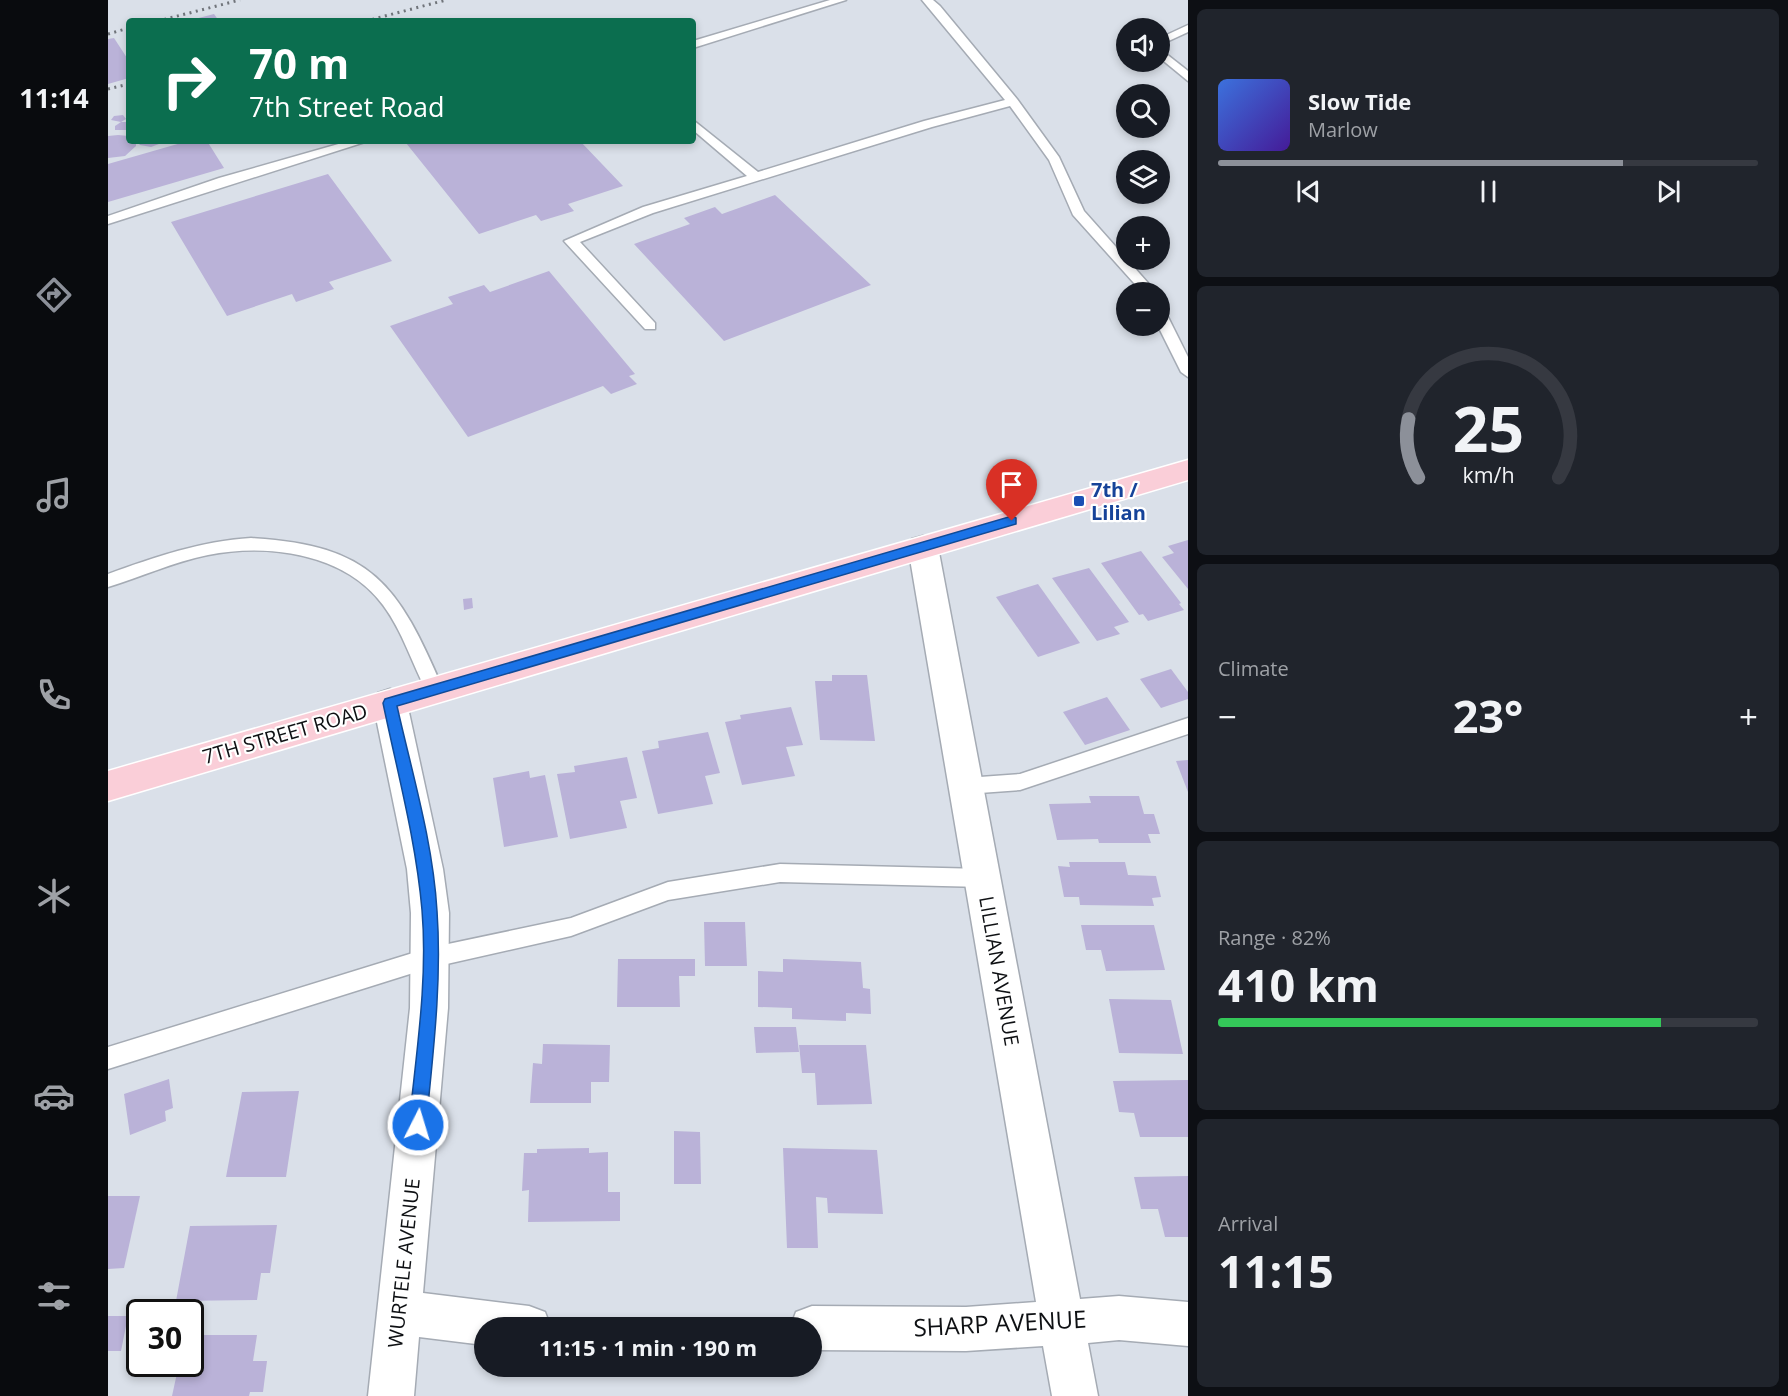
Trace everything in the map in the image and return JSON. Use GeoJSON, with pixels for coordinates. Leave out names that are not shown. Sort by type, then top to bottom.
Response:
{"type":"FeatureCollection","features":[{"type":"Feature","properties":{"kind":"main road","name":"7TH STREET ROAD"},"geometry":{"type":"LineString","coordinates":[[108,786],[1188,470]]}},
{"type":"Feature","properties":{"kind":"street","name":"LILLIAN AVENUE"},"geometry":{"type":"LineString","coordinates":[[923,547],[1075,1396]]}},
{"type":"Feature","properties":{"kind":"street","name":"WURTELE AVENUE"},"geometry":{"type":"LineString","coordinates":[[390,703],[425,869],[430,913],[429,1008],[391,1396]]}},
{"type":"Feature","properties":{"kind":"street"},"geometry":{"type":"LineString","coordinates":[[399,1312],[474,1321]]}},
{"type":"Feature","properties":{"kind":"street","name":"SHARP AVENUE"},"geometry":{"type":"LineString","coordinates":[[822,1328],[966,1329],[1062,1320],[1119,1318],[1166,1324],[1188,1324]]}},
{"type":"Feature","properties":{"kind":"lane"},"geometry":{"type":"LineString","coordinates":[[696,44],[841,0]]}},
{"type":"Feature","properties":{"kind":"lane"},"geometry":{"type":"LineString","coordinates":[[927,0],[1012,102],[1055,160],[1078,212],[1140,282]]}},
{"type":"Feature","properties":{"kind":"lane"},"geometry":{"type":"LineString","coordinates":[[1170,37],[1188,28]]}},
{"type":"Feature","properties":{"kind":"lane"},"geometry":{"type":"LineString","coordinates":[[1170,61],[1188,77]]}},
{"type":"Feature","properties":{"kind":"lane"},"geometry":{"type":"LineString","coordinates":[[650,326],[571,241],[648,210],[928,124],[1012,102]]}},
{"type":"Feature","properties":{"kind":"lane"},"geometry":{"type":"LineString","coordinates":[[696,127],[757,178]]}},
{"type":"Feature","properties":{"kind":"lane"},"geometry":{"type":"LineString","coordinates":[[108,220],[224,181],[352,144]]}},
{"type":"Feature","properties":{"kind":"lane"},"geometry":{"type":"LineString","coordinates":[[1170,335],[1188,372]]}},
{"type":"Feature","properties":{"kind":"lane"},"geometry":{"type":"LineString","coordinates":[[109,578],[220,547],[269,546],[315,552],[353,570],[378,587],[393,606],[415,644],[434,689]]}},
{"type":"Feature","properties":{"kind":"lane"},"geometry":{"type":"LineString","coordinates":[[966,786],[1020,782],[1188,726]]}},
{"type":"Feature","properties":{"kind":"lane"},"geometry":{"type":"LineString","coordinates":[[108,1058],[429,958],[571,927],[668,891],[780,873],[983,878]]}},
{"type":"Feature","properties":{"kind":"building"},"geometry":{"type":"Polygon","coordinates":[[[214,14],[217,18],[199,18],[214,14]]]}},
{"type":"Feature","properties":{"kind":"building"},"geometry":{"type":"Polygon","coordinates":[[[114,38],[126,56],[126,79],[108,84],[108,39],[114,38]]]}},
{"type":"Feature","properties":{"kind":"building"},"geometry":{"type":"Polygon","coordinates":[[[123,115],[126,119],[121,122],[111,120],[114,116],[123,115]]]}},
{"type":"Feature","properties":{"kind":"building"},"geometry":{"type":"Polygon","coordinates":[[[126,122],[126,130],[115,130],[115,126],[126,122]]]}},
{"type":"Feature","properties":{"kind":"building"},"geometry":{"type":"Polygon","coordinates":[[[108,136],[126,136],[126,144],[136,144],[136,146],[125,156],[108,158],[108,136]]]}},
{"type":"Feature","properties":{"kind":"building"},"geometry":{"type":"Polygon","coordinates":[[[139,144],[159,144],[151,147],[139,144]]]}},
{"type":"Feature","properties":{"kind":"building"},"geometry":{"type":"Polygon","coordinates":[[[178,144],[209,144],[224,168],[108,202],[108,164],[178,144]]]}},
{"type":"Feature","properties":{"kind":"building"},"geometry":{"type":"Polygon","coordinates":[[[407,144],[583,144],[623,186],[568,204],[574,211],[541,221],[536,215],[479,234],[407,144]]]}},
{"type":"Feature","properties":{"kind":"building"},"geometry":{"type":"Polygon","coordinates":[[[328,174],[392,261],[329,282],[334,289],[296,302],[292,294],[227,316],[171,222],[328,174]]]}},
{"type":"Feature","properties":{"kind":"building"},"geometry":{"type":"Polygon","coordinates":[[[775,195],[871,285],[724,341],[634,244],[690,224],[684,218],[715,207],[722,214],[775,195]]]}},
{"type":"Feature","properties":{"kind":"building"},"geometry":{"type":"Polygon","coordinates":[[[549,271],[635,374],[629,376],[637,384],[611,394],[603,386],[468,437],[390,326],[453,304],[448,297],[484,285],[490,292],[549,271]]]}},
{"type":"Feature","properties":{"kind":"building"},"geometry":{"type":"Polygon","coordinates":[[[1188,540],[1188,589],[1162,557],[1174,553],[1168,546],[1188,540]]]}},
{"type":"Feature","properties":{"kind":"building"},"geometry":{"type":"Polygon","coordinates":[[[1141,551],[1184,610],[1148,621],[1143,614],[1139,615],[1101,563],[1141,551]]]}},
{"type":"Feature","properties":{"kind":"building"},"geometry":{"type":"Polygon","coordinates":[[[1089,568],[1129,622],[1114,627],[1120,634],[1097,641],[1052,578],[1089,568]]]}},
{"type":"Feature","properties":{"kind":"building"},"geometry":{"type":"Polygon","coordinates":[[[1038,584],[1080,643],[1038,657],[996,597],[1038,584]]]}},
{"type":"Feature","properties":{"kind":"building"},"geometry":{"type":"Polygon","coordinates":[[[472,598],[473,608],[464,610],[463,599],[472,598]]]}},
{"type":"Feature","properties":{"kind":"building"},"geometry":{"type":"Polygon","coordinates":[[[1171,669],[1188,692],[1188,699],[1161,708],[1140,679],[1171,669]]]}},
{"type":"Feature","properties":{"kind":"building"},"geometry":{"type":"Polygon","coordinates":[[[832,675],[867,675],[875,741],[820,740],[815,681],[832,681],[832,675]]]}},
{"type":"Feature","properties":{"kind":"building"},"geometry":{"type":"Polygon","coordinates":[[[1107,697],[1130,730],[1085,745],[1063,712],[1107,697]]]}},
{"type":"Feature","properties":{"kind":"building"},"geometry":{"type":"Polygon","coordinates":[[[791,707],[803,745],[786,747],[795,776],[742,785],[725,722],[741,719],[740,715],[791,707]]]}},
{"type":"Feature","properties":{"kind":"building"},"geometry":{"type":"Polygon","coordinates":[[[708,732],[720,773],[705,776],[713,804],[658,814],[642,751],[659,748],[658,741],[708,732]]]}},
{"type":"Feature","properties":{"kind":"building"},"geometry":{"type":"Polygon","coordinates":[[[627,757],[637,798],[620,801],[627,828],[570,839],[557,774],[575,772],[574,766],[627,757]]]}},
{"type":"Feature","properties":{"kind":"building"},"geometry":{"type":"Polygon","coordinates":[[[1188,760],[1188,792],[1176,761],[1188,760]]]}},
{"type":"Feature","properties":{"kind":"building"},"geometry":{"type":"Polygon","coordinates":[[[529,771],[530,778],[545,775],[558,837],[504,847],[493,778],[529,771]]]}},
{"type":"Feature","properties":{"kind":"building"},"geometry":{"type":"Polygon","coordinates":[[[1089,796],[1139,796],[1144,814],[1154,814],[1160,834],[1148,834],[1151,843],[1099,843],[1098,839],[1057,840],[1049,804],[1091,803],[1089,796]]]}},
{"type":"Feature","properties":{"kind":"building"},"geometry":{"type":"Polygon","coordinates":[[[1069,862],[1125,862],[1128,875],[1156,876],[1161,897],[1152,898],[1154,906],[1080,905],[1079,897],[1064,897],[1058,866],[1070,867],[1069,862]]]}},
{"type":"Feature","properties":{"kind":"building"},"geometry":{"type":"Polygon","coordinates":[[[704,922],[745,922],[747,966],[705,966],[704,922]]]}},
{"type":"Feature","properties":{"kind":"building"},"geometry":{"type":"Polygon","coordinates":[[[1081,925],[1154,925],[1165,970],[1106,971],[1101,950],[1086,950],[1081,925]]]}},
{"type":"Feature","properties":{"kind":"building"},"geometry":{"type":"Polygon","coordinates":[[[618,959],[695,959],[695,976],[679,976],[680,1007],[617,1007],[618,959]]]}},
{"type":"Feature","properties":{"kind":"building"},"geometry":{"type":"Polygon","coordinates":[[[783,959],[861,962],[863,988],[870,989],[871,1014],[846,1013],[846,1021],[792,1019],[792,1008],[758,1007],[758,971],[783,972],[783,959]]]}},
{"type":"Feature","properties":{"kind":"building"},"geometry":{"type":"Polygon","coordinates":[[[1109,999],[1171,1000],[1183,1054],[1119,1053],[1109,999]]]}},
{"type":"Feature","properties":{"kind":"building"},"geometry":{"type":"Polygon","coordinates":[[[754,1027],[796,1027],[799,1052],[756,1053],[754,1027]]]}},
{"type":"Feature","properties":{"kind":"building"},"geometry":{"type":"Polygon","coordinates":[[[543,1044],[610,1045],[609,1082],[591,1082],[591,1103],[530,1103],[533,1063],[542,1064],[543,1044]]]}},
{"type":"Feature","properties":{"kind":"building"},"geometry":{"type":"Polygon","coordinates":[[[799,1045],[866,1045],[872,1104],[817,1105],[815,1073],[802,1073],[799,1045]]]}},
{"type":"Feature","properties":{"kind":"building"},"geometry":{"type":"Polygon","coordinates":[[[169,1079],[173,1108],[165,1111],[166,1121],[130,1135],[124,1094],[169,1079]]]}},
{"type":"Feature","properties":{"kind":"building"},"geometry":{"type":"Polygon","coordinates":[[[1188,1080],[1188,1137],[1140,1137],[1134,1113],[1119,1112],[1113,1081],[1188,1080]]]}},
{"type":"Feature","properties":{"kind":"building"},"geometry":{"type":"Polygon","coordinates":[[[299,1091],[286,1177],[226,1177],[242,1092],[299,1091]]]}},
{"type":"Feature","properties":{"kind":"building"},"geometry":{"type":"Polygon","coordinates":[[[674,1131],[700,1132],[701,1184],[674,1184],[674,1131]]]}},
{"type":"Feature","properties":{"kind":"building"},"geometry":{"type":"Polygon","coordinates":[[[589,1148],[589,1153],[608,1152],[608,1192],[620,1192],[620,1221],[528,1222],[529,1190],[522,1191],[524,1153],[537,1153],[537,1149],[589,1148]]]}},
{"type":"Feature","properties":{"kind":"building"},"geometry":{"type":"Polygon","coordinates":[[[783,1148],[877,1150],[883,1214],[828,1213],[827,1198],[816,1197],[818,1248],[787,1248],[783,1148]]]}},
{"type":"Feature","properties":{"kind":"building"},"geometry":{"type":"Polygon","coordinates":[[[1188,1176],[1188,1237],[1165,1237],[1158,1209],[1141,1209],[1134,1177],[1188,1176]]]}},
{"type":"Feature","properties":{"kind":"building"},"geometry":{"type":"Polygon","coordinates":[[[108,1196],[140,1196],[124,1268],[108,1269],[108,1196]]]}},
{"type":"Feature","properties":{"kind":"building"},"geometry":{"type":"Polygon","coordinates":[[[277,1225],[270,1273],[261,1273],[257,1300],[176,1299],[190,1226],[277,1225]]]}},
{"type":"Feature","properties":{"kind":"building"},"geometry":{"type":"Polygon","coordinates":[[[108,1316],[126,1316],[121,1351],[108,1351],[108,1316]]]}},
{"type":"Feature","properties":{"kind":"building"},"geometry":{"type":"Polygon","coordinates":[[[204,1335],[257,1335],[253,1361],[267,1361],[263,1392],[250,1392],[249,1396],[172,1396],[176,1377],[204,1377],[204,1335]]]}},
{"type":"Feature","properties":{"kind":"railway"},"geometry":{"type":"LineString","coordinates":[[170,18],[240,0]]}},
{"type":"Feature","properties":{"kind":"railway"},"geometry":{"type":"LineString","coordinates":[[377,18],[446,0]]}},
{"type":"Feature","properties":{"kind":"railway"},"geometry":{"type":"LineString","coordinates":[[108,34],[126,29]]}},
{"type":"Feature","properties":{"kind":"railway"},"geometry":{"type":"LineString","coordinates":[[108,89],[126,85]]}},
{"type":"Feature","properties":{"kind":"place","name":"7th / Lilian"},"geometry":{"type":"Point","coordinates":[1079,501]}},
{"type":"Feature","properties":{"kind":"route"},"geometry":{"type":"LineString","coordinates":[[418,1125],[429,1008],[430,913],[425,869],[390,703],[1012,521]]}}]}
